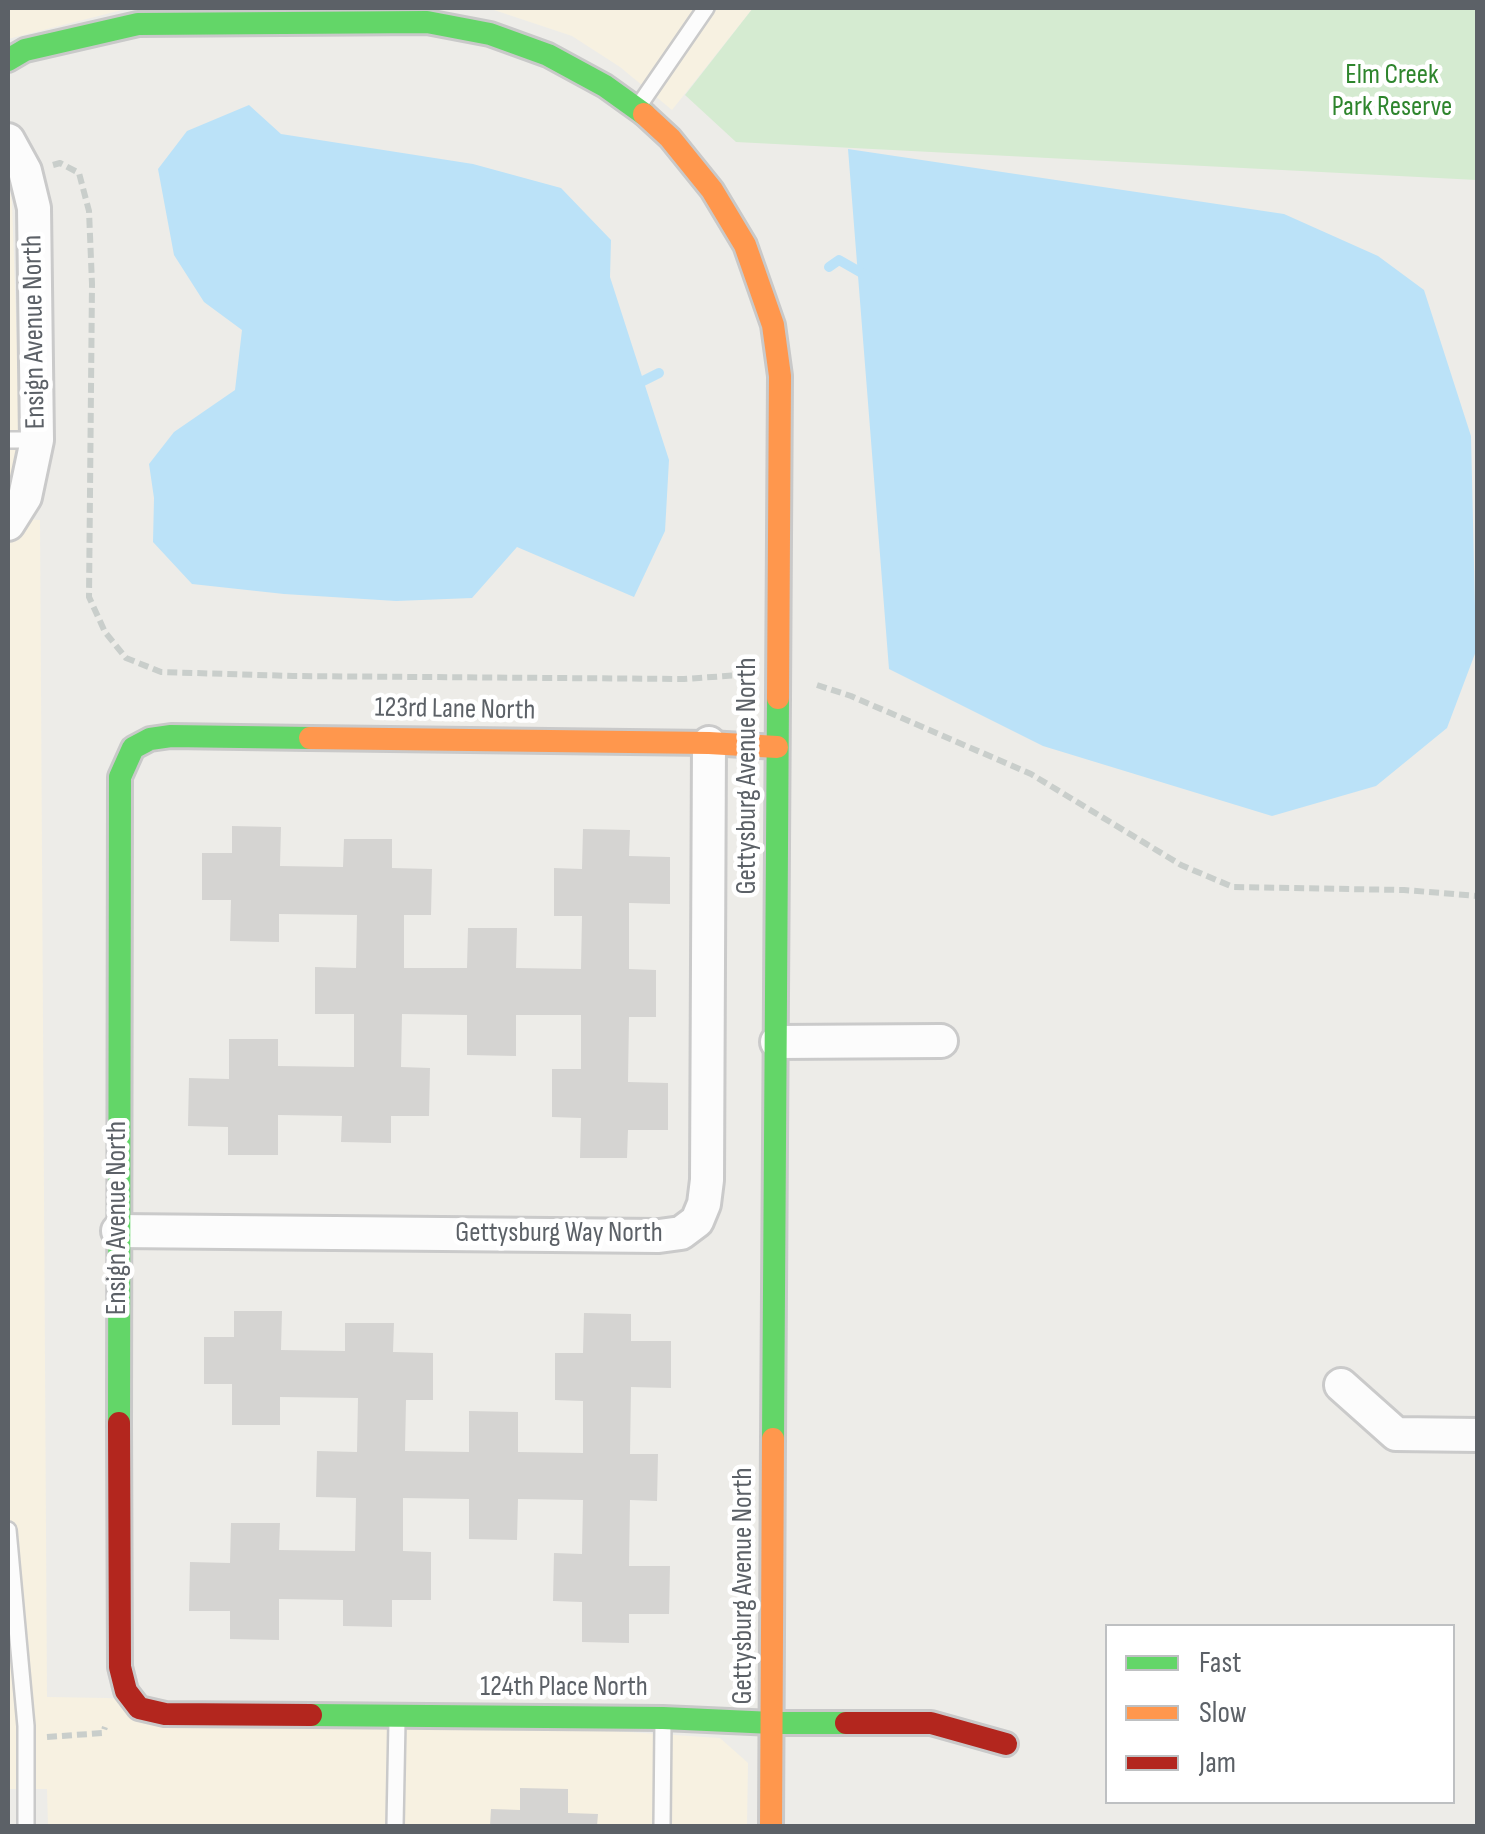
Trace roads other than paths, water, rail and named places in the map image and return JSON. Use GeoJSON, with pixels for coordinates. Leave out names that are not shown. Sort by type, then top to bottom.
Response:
{"type":"FeatureCollection","features":[{"type":"Feature","properties":{"kind":"street","name":"Gettysburg Avenue North"},"geometry":{"type":"LineString","coordinates":[[8,60],[25,50],[138,24],[319,15],[427,22],[490,34],[548,55],[637,108],[670,138],[712,190],[745,246],[773,325],[780,376],[772,1826]]}},
{"type":"Feature","properties":{"kind":"street","name":"Ensign Avenue North"},"geometry":{"type":"LineString","coordinates":[[8,140],[26,170],[34,208],[22,440],[25,497],[8,524]]}},
{"type":"Feature","properties":{"kind":"street","name":"123rd Lane North"},"geometry":{"type":"LineString","coordinates":[[134,748],[150,739],[171,736],[778,747]]}},
{"type":"Feature","properties":{"kind":"street","name":"Gettysburg Way North"},"geometry":{"type":"LineString","coordinates":[[118,1231],[659,1236],[681,1232],[698,1220],[706,1180],[709,744]]}},
{"type":"Feature","properties":{"kind":"street","name":"Ensign Avenue North"},"geometry":{"type":"LineString","coordinates":[[126,1692],[120,1666],[120,776],[134,748]]}},
{"type":"Feature","properties":{"kind":"street"},"geometry":{"type":"LineString","coordinates":[[777,1042],[941,1040]]}},
{"type":"Feature","properties":{"kind":"street"},"geometry":{"type":"LineString","coordinates":[[1341,1385],[1396,1434],[1478,1435]]}},
{"type":"Feature","properties":{"kind":"street","name":"124th Place North"},"geometry":{"type":"LineString","coordinates":[[126,1692],[140,1708],[165,1714],[931,1724],[1006,1744]]}},
{"type":"Feature","properties":{"kind":"lane"},"geometry":{"type":"LineString","coordinates":[[637,108],[706,8]]}},
{"type":"Feature","properties":{"kind":"lane"},"geometry":{"type":"LineString","coordinates":[[8,1530],[26,1732],[26,1826]]}},
{"type":"Feature","properties":{"kind":"lane"},"geometry":{"type":"LineString","coordinates":[[396,1826],[397,1717]]}},
{"type":"Feature","properties":{"kind":"lane"},"geometry":{"type":"LineString","coordinates":[[662,1826],[663,1718]]}},
{"type":"Feature","properties":{"kind":"lane"},"geometry":{"type":"LineString","coordinates":[[8,1727],[26,1732]]}},
{"type":"Feature","properties":{"kind":"water"},"geometry":{"type":"Polygon","coordinates":[[[249,105],[281,134],[473,164],[561,188],[611,240],[610,277],[669,460],[665,531],[634,597],[517,547],[472,598],[396,601],[192,584],[153,542],[154,498],[149,464],[174,432],[235,390],[242,330],[204,302],[174,255],[158,169],[187,131],[249,105]]]}},
{"type":"Feature","properties":{"kind":"water"},"geometry":{"type":"Polygon","coordinates":[[[848,149],[1284,214],[1378,256],[1424,290],[1471,436],[1476,651],[1447,728],[1376,786],[1272,816],[1043,746],[889,669],[848,149]]]}},
{"type":"Feature","properties":{"kind":"waterway"},"geometry":{"type":"LineString","coordinates":[[829,267],[839,260],[867,276]]}},
{"type":"Feature","properties":{"kind":"waterway"},"geometry":{"type":"LineString","coordinates":[[643,381],[659,373]]}},
{"type":"Feature","properties":{"kind":"park label","name":"Elm Creek Park Reserve"},"geometry":{"type":"Point","coordinates":[1392,92]}}]}
